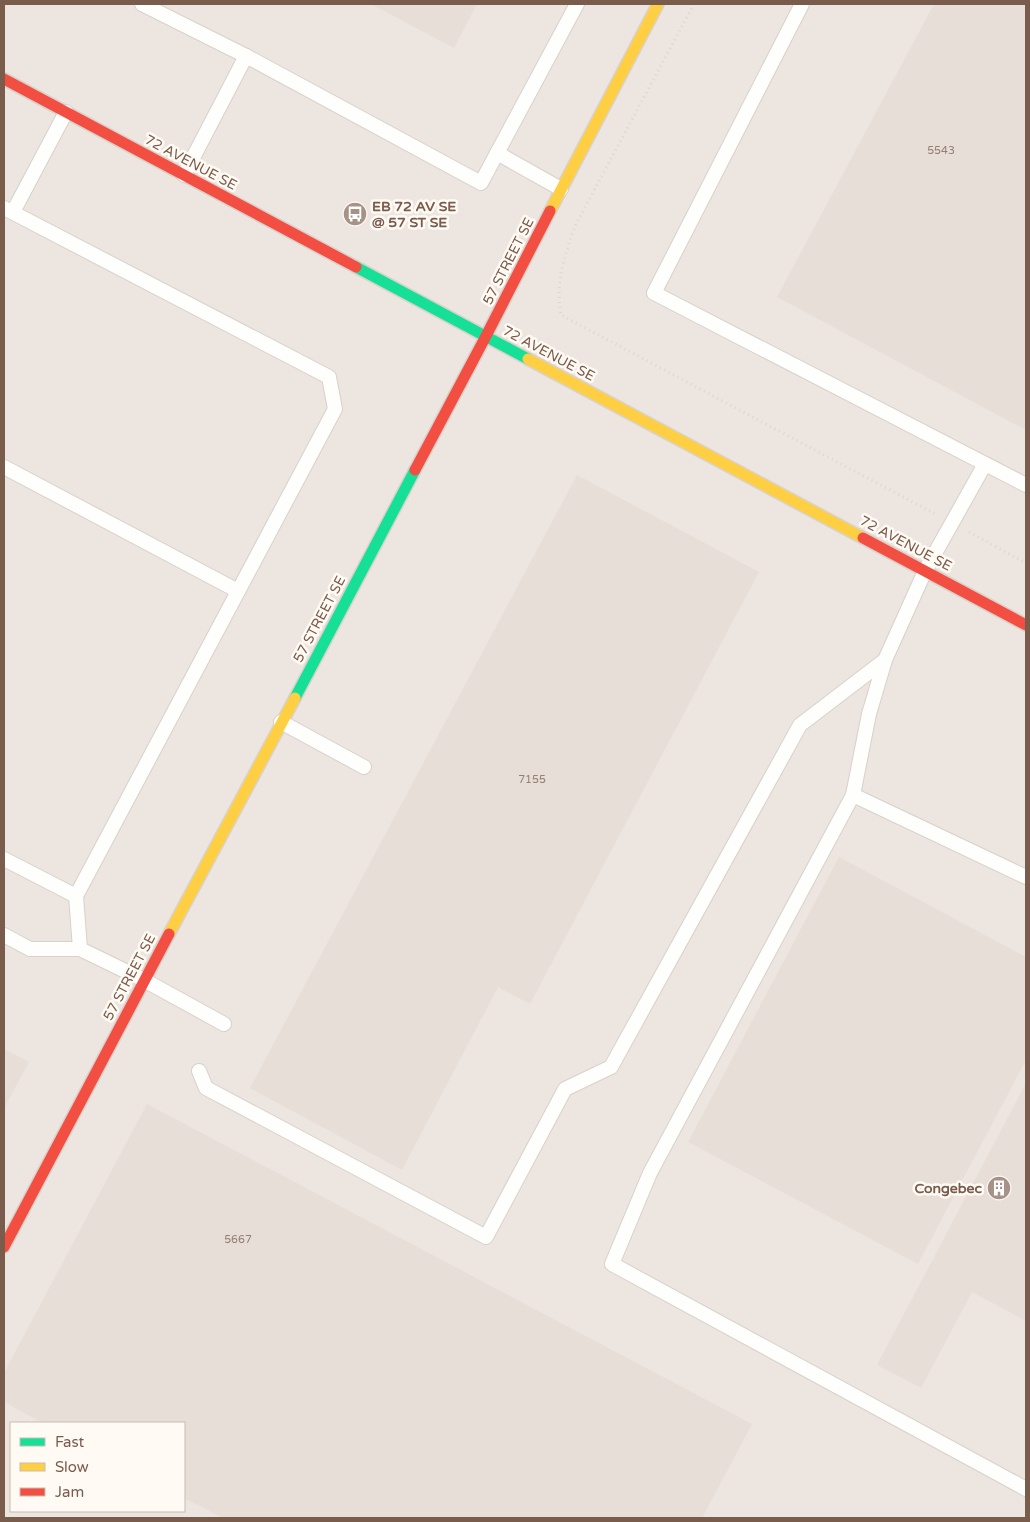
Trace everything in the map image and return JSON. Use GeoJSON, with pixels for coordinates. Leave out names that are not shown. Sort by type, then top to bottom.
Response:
{"type":"FeatureCollection","features":[{"type":"Feature","properties":{"kind":"street","name":"57 STREET SE"},"geometry":{"type":"LineString","coordinates":[[4,1247],[486,336],[658,4]]}},
{"type":"Feature","properties":{"kind":"street","name":"72 AVENUE SE"},"geometry":{"type":"LineString","coordinates":[[4,79],[1026,625]]}},
{"type":"Feature","properties":{"kind":"lane"},"geometry":{"type":"LineString","coordinates":[[142,4],[246,56],[480,183],[577,4]]}},
{"type":"Feature","properties":{"kind":"lane"},"geometry":{"type":"LineString","coordinates":[[802,4],[654,292],[1026,485]]}},
{"type":"Feature","properties":{"kind":"lane"},"geometry":{"type":"LineString","coordinates":[[184,175],[246,56]]}},
{"type":"Feature","properties":{"kind":"lane"},"geometry":{"type":"LineString","coordinates":[[66,112],[8,210],[329,376],[335,410],[76,896],[80,949]]}},
{"type":"Feature","properties":{"kind":"lane"},"geometry":{"type":"LineString","coordinates":[[497,153],[561,189]]}},
{"type":"Feature","properties":{"kind":"lane"},"geometry":{"type":"LineString","coordinates":[[985,464],[925,571],[885,660],[869,714],[853,795],[650,1173],[612,1264],[1026,1489]]}},
{"type":"Feature","properties":{"kind":"lane"},"geometry":{"type":"LineString","coordinates":[[4,467],[238,591]]}},
{"type":"Feature","properties":{"kind":"lane"},"geometry":{"type":"LineString","coordinates":[[199,1071],[206,1088],[486,1237],[565,1089],[611,1066],[800,725],[885,660]]}},
{"type":"Feature","properties":{"kind":"lane"},"geometry":{"type":"LineString","coordinates":[[281,722],[364,766]]}},
{"type":"Feature","properties":{"kind":"lane"},"geometry":{"type":"LineString","coordinates":[[853,795],[1026,877]]}},
{"type":"Feature","properties":{"kind":"lane"},"geometry":{"type":"LineString","coordinates":[[4,859],[76,896]]}},
{"type":"Feature","properties":{"kind":"lane"},"geometry":{"type":"LineString","coordinates":[[4,935],[30,949],[80,949],[144,980],[224,1024]]}},
{"type":"Feature","properties":{"kind":"shaded area"},"geometry":{"type":"Polygon","coordinates":[[[4,4],[1026,4],[1026,1518],[4,1518],[4,4]]]}},
{"type":"Feature","properties":{"kind":"building"},"geometry":{"type":"Polygon","coordinates":[[[371,4],[477,4],[454,48],[371,4]]]}},
{"type":"Feature","properties":{"kind":"building"},"geometry":{"type":"Polygon","coordinates":[[[934,4],[1026,4],[1026,430],[777,297],[934,4]]]}},
{"type":"Feature","properties":{"kind":"building"},"geometry":{"type":"Polygon","coordinates":[[[577,475],[759,572],[530,1004],[498,987],[402,1170],[250,1088],[577,475]]]}},
{"type":"Feature","properties":{"kind":"building"},"geometry":{"type":"Polygon","coordinates":[[[839,857],[1026,957],[1026,1060],[918,1264],[688,1142],[839,857]]]}},
{"type":"Feature","properties":{"kind":"building"},"geometry":{"type":"Polygon","coordinates":[[[4,1049],[29,1062],[4,1108],[4,1049]]]}},
{"type":"Feature","properties":{"kind":"building","name":"Congebec"},"geometry":{"type":"Polygon","coordinates":[[[1026,1083],[1026,1321],[972,1292],[921,1388],[877,1365],[1026,1083]]]}},
{"type":"Feature","properties":{"kind":"building"},"geometry":{"type":"Polygon","coordinates":[[[147,1104],[752,1424],[702,1518],[223,1518],[185,1499],[185,1422],[41,1422],[4,1402],[4,1373],[147,1104]]]}},
{"type":"Feature","properties":{"kind":"traffic: fast"},"geometry":{"type":"LineString","coordinates":[[356,267],[528,359]]}},
{"type":"Feature","properties":{"kind":"traffic: fast"},"geometry":{"type":"LineString","coordinates":[[295,698],[415,470]]}},
{"type":"Feature","properties":{"kind":"traffic: slow"},"geometry":{"type":"LineString","coordinates":[[550,211],[658,4]]}},
{"type":"Feature","properties":{"kind":"traffic: slow"},"geometry":{"type":"LineString","coordinates":[[528,359],[863,538]]}},
{"type":"Feature","properties":{"kind":"traffic: slow"},"geometry":{"type":"LineString","coordinates":[[169,934],[295,698]]}},
{"type":"Feature","properties":{"kind":"traffic: jam"},"geometry":{"type":"LineString","coordinates":[[4,79],[356,267]]}},
{"type":"Feature","properties":{"kind":"traffic: jam"},"geometry":{"type":"LineString","coordinates":[[415,470],[550,211]]}},
{"type":"Feature","properties":{"kind":"traffic: jam"},"geometry":{"type":"LineString","coordinates":[[863,538],[1026,625]]}},
{"type":"Feature","properties":{"kind":"traffic: jam"},"geometry":{"type":"LineString","coordinates":[[4,1247],[169,934]]}},
{"type":"Feature","properties":{"kind":"place","name":"EB 72 AV SE @ 57 ST SE"},"geometry":{"type":"Point","coordinates":[355,214]}},
{"type":"Feature","properties":{"kind":"place","name":"Congebec"},"geometry":{"type":"Point","coordinates":[999,1188]}}]}
